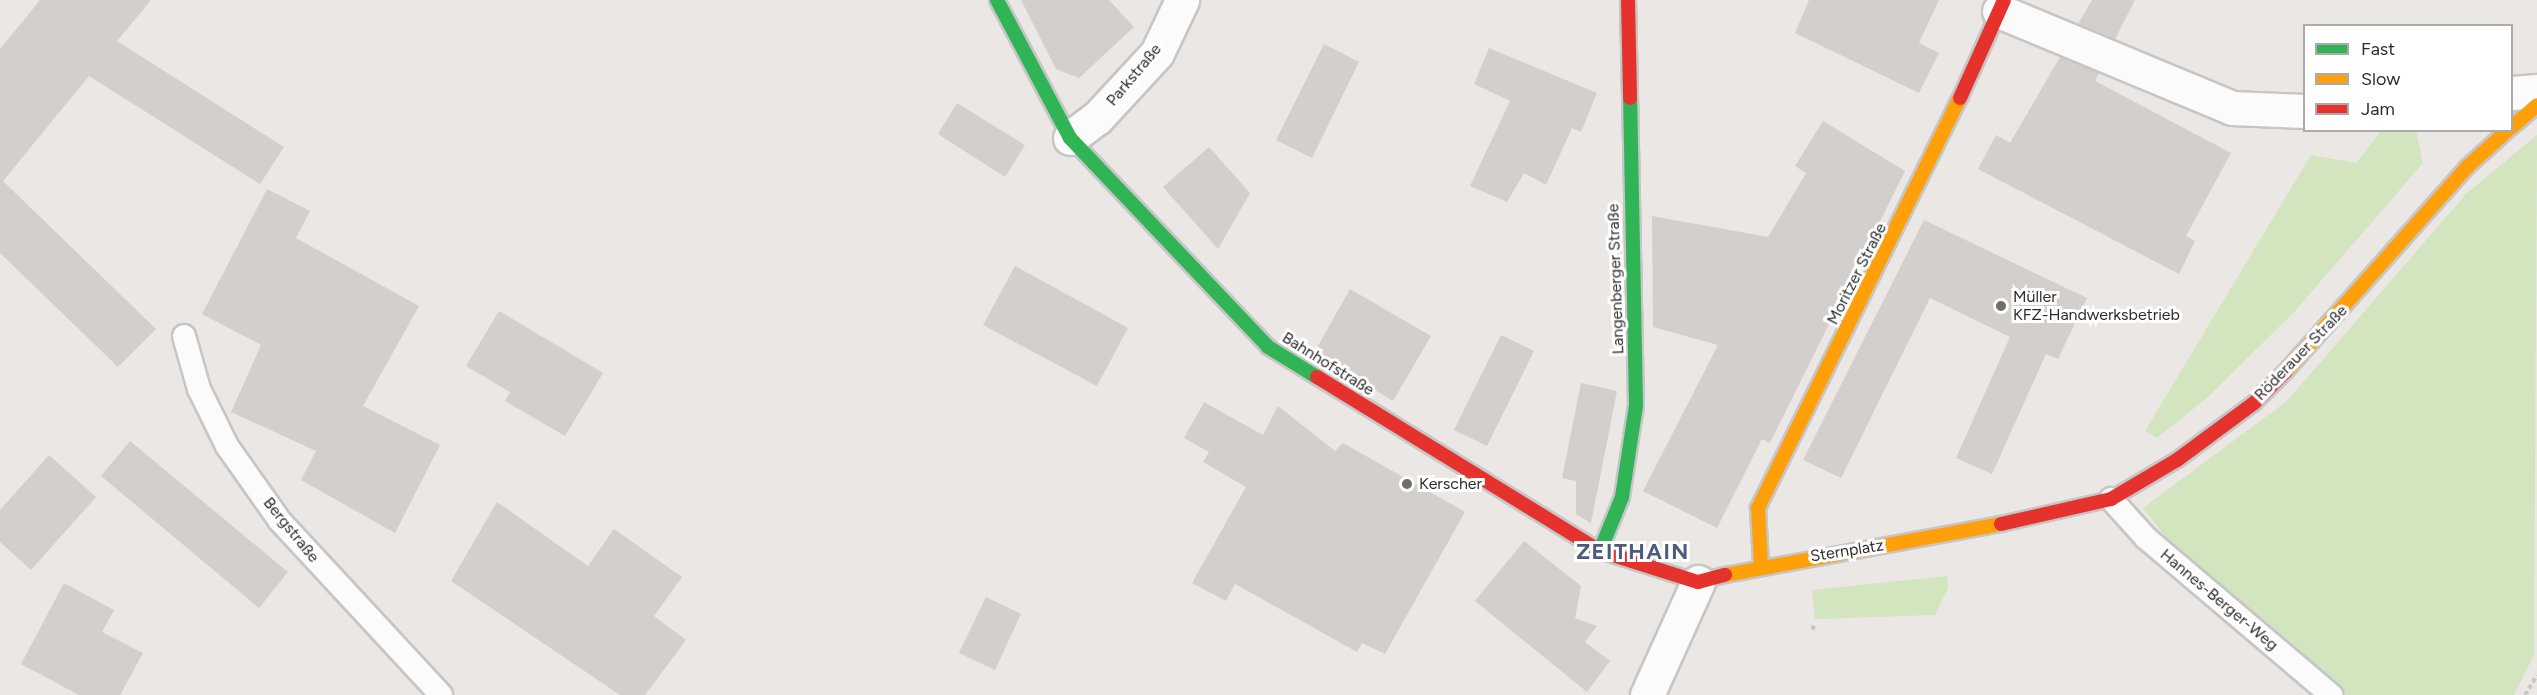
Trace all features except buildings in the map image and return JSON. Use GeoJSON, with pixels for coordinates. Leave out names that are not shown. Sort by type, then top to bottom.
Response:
{"type":"FeatureCollection","features":[{"type":"Feature","properties":{"kind":"street","name":"Bahnhofstraße"},"geometry":{"type":"LineString","coordinates":[[997,0],[1070,138],[1268,347],[1600,551],[1698,582]]}},
{"type":"Feature","properties":{"kind":"street","name":"Parkstraße"},"geometry":{"type":"LineString","coordinates":[[1070,138],[1097,118],[1157,52],[1182,0]]}},
{"type":"Feature","properties":{"kind":"street","name":"Langenberger Straße"},"geometry":{"type":"LineString","coordinates":[[1600,551],[1622,496],[1636,405],[1628,0]]}},
{"type":"Feature","properties":{"kind":"street"},"geometry":{"type":"LineString","coordinates":[[2002,5],[2232,108],[2303,111]]}},
{"type":"Feature","properties":{"kind":"street","name":"Moritzer Straße"},"geometry":{"type":"LineString","coordinates":[[1761,565],[1758,508],[1924,178],[2002,5]]}},
{"type":"Feature","properties":{"kind":"street"},"geometry":{"type":"LineString","coordinates":[[2513,93],[2537,92]]}},
{"type":"Feature","properties":{"kind":"street"},"geometry":{"type":"LineString","coordinates":[[2513,125],[2537,105]]}},
{"type":"Feature","properties":{"kind":"street","name":"Röderauer Straße"},"geometry":{"type":"LineString","coordinates":[[2051,516],[2111,499],[2177,460],[2254,403],[2330,327],[2467,167],[2506,132]]}},
{"type":"Feature","properties":{"kind":"street","name":"Sternplatz"},"geometry":{"type":"LineString","coordinates":[[1698,582],[1761,565],[2051,516]]}},
{"type":"Feature","properties":{"kind":"street"},"geometry":{"type":"LineString","coordinates":[[1647,695],[1698,582]]}},
{"type":"Feature","properties":{"kind":"lane","name":"Bergstraße"},"geometry":{"type":"LineString","coordinates":[[184,336],[199,389],[227,446],[267,502],[441,695]]}},
{"type":"Feature","properties":{"kind":"lane","name":"Hannes-Berger-Weg"},"geometry":{"type":"LineString","coordinates":[[2111,499],[2146,538],[2331,695]]}},
{"type":"Feature","properties":{"kind":"path"},"geometry":{"type":"LineString","coordinates":[[1811,627],[1817,629]]}},
{"type":"Feature","properties":{"kind":"path"},"geometry":{"type":"LineString","coordinates":[[2525,695],[2537,675]]}},
{"type":"Feature","properties":{"kind":"green space"},"geometry":{"type":"Polygon","coordinates":[[[2380,132],[2416,132],[2423,163],[2295,311],[2208,397],[2157,438],[2145,431],[2311,155],[2356,163],[2380,132]]]}},
{"type":"Feature","properties":{"kind":"green space"},"geometry":{"type":"Polygon","coordinates":[[[2537,135],[2534,655],[2514,695],[2346,695],[2187,564],[2143,508],[2287,401],[2466,194],[2537,135]]]}},
{"type":"Feature","properties":{"kind":"green space"},"geometry":{"type":"Polygon","coordinates":[[[1947,576],[1948,588],[1935,615],[1815,619],[1812,590],[1947,576]]]}},
{"type":"Feature","properties":{"kind":"traffic: fast"},"geometry":{"type":"LineString","coordinates":[[997,0],[1070,138],[1268,347],[1317,377]]}},
{"type":"Feature","properties":{"kind":"traffic: fast"},"geometry":{"type":"LineString","coordinates":[[1600,551],[1622,497],[1636,405],[1630,98]]}},
{"type":"Feature","properties":{"kind":"traffic: slow"},"geometry":{"type":"LineString","coordinates":[[1761,565],[1758,508],[1960,98]]}},
{"type":"Feature","properties":{"kind":"traffic: slow"},"geometry":{"type":"LineString","coordinates":[[2513,126],[2537,105]]}},
{"type":"Feature","properties":{"kind":"traffic: slow"},"geometry":{"type":"LineString","coordinates":[[2286,371],[2467,167],[2506,132]]}},
{"type":"Feature","properties":{"kind":"traffic: slow"},"geometry":{"type":"LineString","coordinates":[[1725,575],[2001,524]]}},
{"type":"Feature","properties":{"kind":"traffic: jam"},"geometry":{"type":"LineString","coordinates":[[1628,0],[1630,98]]}},
{"type":"Feature","properties":{"kind":"traffic: jam"},"geometry":{"type":"LineString","coordinates":[[1960,98],[2004,0]]}},
{"type":"Feature","properties":{"kind":"traffic: jam"},"geometry":{"type":"LineString","coordinates":[[2001,524],[2111,499],[2177,460],[2254,403],[2286,371]]}},
{"type":"Feature","properties":{"kind":"traffic: jam"},"geometry":{"type":"LineString","coordinates":[[1317,377],[1600,551],[1698,582],[1725,575]]}},
{"type":"Feature","properties":{"kind":"place","name":"Müller KFZ-Handwerksbetrieb"},"geometry":{"type":"Point","coordinates":[2001,306]}},
{"type":"Feature","properties":{"kind":"place","name":"Kerscher"},"geometry":{"type":"Point","coordinates":[1407,484]}},
{"type":"Feature","properties":{"kind":"district","name":"ZEITHAIN"},"geometry":{"type":"Point","coordinates":[1633,552]}}]}
